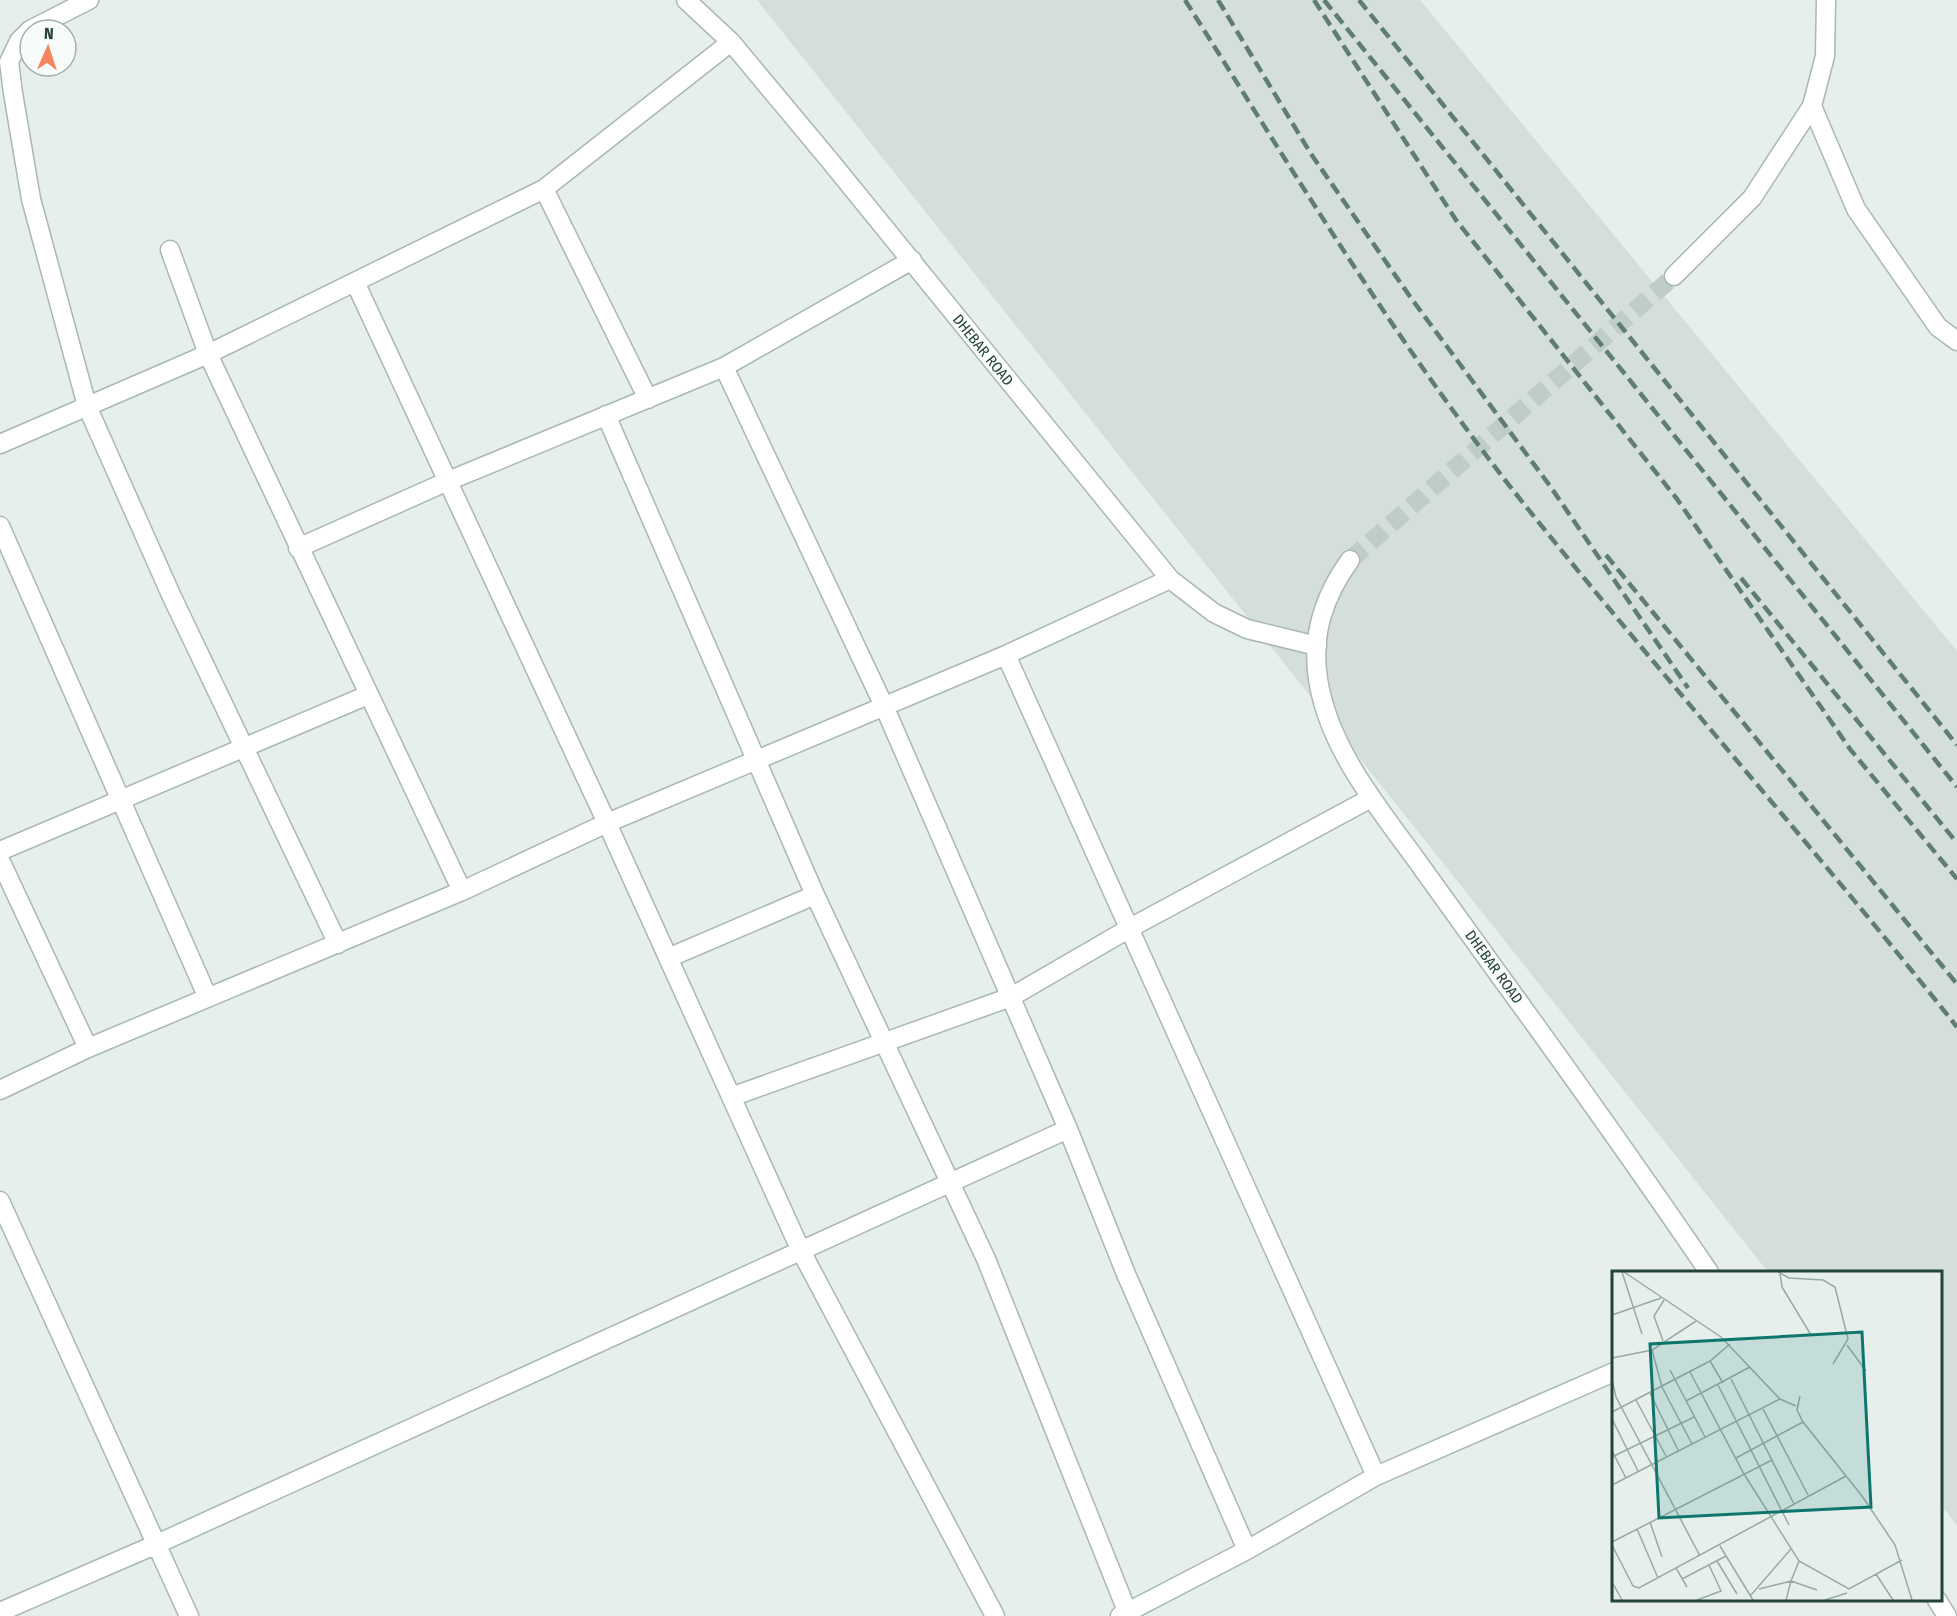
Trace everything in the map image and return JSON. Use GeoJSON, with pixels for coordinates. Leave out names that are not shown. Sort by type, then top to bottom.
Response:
{"type":"FeatureCollection","features":[{"type":"Feature","properties":{"kind":"street"},"geometry":{"type":"LineString","coordinates":[[53,18],[88,0]]}},
{"type":"Feature","properties":{"kind":"street","name":"DHEBAR ROAD"},"geometry":{"type":"LineString","coordinates":[[686,0],[731,42],[912,260],[1170,579],[1214,613],[1247,629],[1317,646]]}},
{"type":"Feature","properties":{"kind":"street"},"geometry":{"type":"LineString","coordinates":[[1674,276],[1752,198],[1812,106],[1825,56],[1826,0]]}},
{"type":"Feature","properties":{"kind":"street"},"geometry":{"type":"LineString","coordinates":[[18,42],[5,62],[31,199],[87,406],[244,748],[338,944]]}},
{"type":"Feature","properties":{"kind":"street"},"geometry":{"type":"LineString","coordinates":[[0,444],[208,354],[544,189],[731,42]]}},
{"type":"Feature","properties":{"kind":"street"},"geometry":{"type":"LineString","coordinates":[[1812,106],[1856,208],[1938,327],[1957,340]]}},
{"type":"Feature","properties":{"kind":"street"},"geometry":{"type":"LineString","coordinates":[[544,189],[648,399]]}},
{"type":"Feature","properties":{"kind":"street"},"geometry":{"type":"LineString","coordinates":[[170,250],[208,354],[462,891]]}},
{"type":"Feature","properties":{"kind":"street"},"geometry":{"type":"LineString","coordinates":[[298,548],[448,481],[724,367],[912,260]]}},
{"type":"Feature","properties":{"kind":"street"},"geometry":{"type":"LineString","coordinates":[[355,282],[607,823],[801,1251],[995,1616]]}},
{"type":"Feature","properties":{"kind":"street"},"geometry":{"type":"LineString","coordinates":[[724,367],[884,706],[1068,1129],[1126,1274],[1247,1550]]}},
{"type":"Feature","properties":{"kind":"street"},"geometry":{"type":"LineString","coordinates":[[606,415],[815,895],[986,1259],[1126,1615],[1247,1550],[1376,1476],[1612,1373]]}},
{"type":"Feature","properties":{"kind":"street"},"geometry":{"type":"LineString","coordinates":[[0,526],[208,998]]}},
{"type":"Feature","properties":{"kind":"street","name":"DHEBAR ROAD"},"geometry":{"type":"LineString","coordinates":[[1350,560],[1333,584],[1324,604],[1317,646],[1318,680],[1338,739],[1371,798],[1592,1103],[1708,1271]]}},
{"type":"Feature","properties":{"kind":"street"},"geometry":{"type":"LineString","coordinates":[[0,1090],[88,1048],[462,891],[607,823],[1006,655],[1170,579]]}},
{"type":"Feature","properties":{"kind":"street"},"geometry":{"type":"LineString","coordinates":[[1006,655],[1376,1476]]}},
{"type":"Feature","properties":{"kind":"street"},"geometry":{"type":"LineString","coordinates":[[0,851],[120,798],[368,695]]}},
{"type":"Feature","properties":{"kind":"street"},"geometry":{"type":"LineString","coordinates":[[731,1097],[1011,997],[1130,928],[1371,798]]}},
{"type":"Feature","properties":{"kind":"street"},"geometry":{"type":"LineString","coordinates":[[0,860],[88,1048]]}},
{"type":"Feature","properties":{"kind":"street"},"geometry":{"type":"LineString","coordinates":[[668,958],[815,895]]}},
{"type":"Feature","properties":{"kind":"street"},"geometry":{"type":"LineString","coordinates":[[0,1612],[157,1544],[1068,1129]]}},
{"type":"Feature","properties":{"kind":"street"},"geometry":{"type":"LineString","coordinates":[[0,1201],[189,1616]]}},
{"type":"Feature","properties":{"kind":"street"},"geometry":{"type":"LineString","coordinates":[[1938,1601],[1947,1616]]}},
{"type":"Feature","properties":{"kind":"shaded area"},"geometry":{"type":"Polygon","coordinates":[[[757,0],[1420,0],[1957,651],[1957,1526],[1942,1505],[1942,1271],[1767,1271],[757,0]]]}},
{"type":"Feature","properties":{"kind":"tunnel"},"geometry":{"type":"LineString","coordinates":[[1350,560],[1674,276]]}},
{"type":"Feature","properties":{"kind":"railway"},"geometry":{"type":"LineString","coordinates":[[1185,0],[1351,262],[1484,453],[1585,579],[1957,1027]]}},
{"type":"Feature","properties":{"kind":"railway"},"geometry":{"type":"LineString","coordinates":[[1218,0],[1311,154],[1411,298],[1550,486],[1688,688]]}},
{"type":"Feature","properties":{"kind":"railway"},"geometry":{"type":"LineString","coordinates":[[1314,0],[1456,220],[1677,499],[1850,749],[1957,879]]}},
{"type":"Feature","properties":{"kind":"railway"},"geometry":{"type":"LineString","coordinates":[[1324,0],[1957,787]]}},
{"type":"Feature","properties":{"kind":"railway"},"geometry":{"type":"LineString","coordinates":[[1359,0],[1957,745]]}},
{"type":"Feature","properties":{"kind":"railway"},"geometry":{"type":"LineString","coordinates":[[1606,555],[1957,984]]}},
{"type":"Feature","properties":{"kind":"railway"},"geometry":{"type":"LineString","coordinates":[[1741,578],[1957,843]]}}]}
